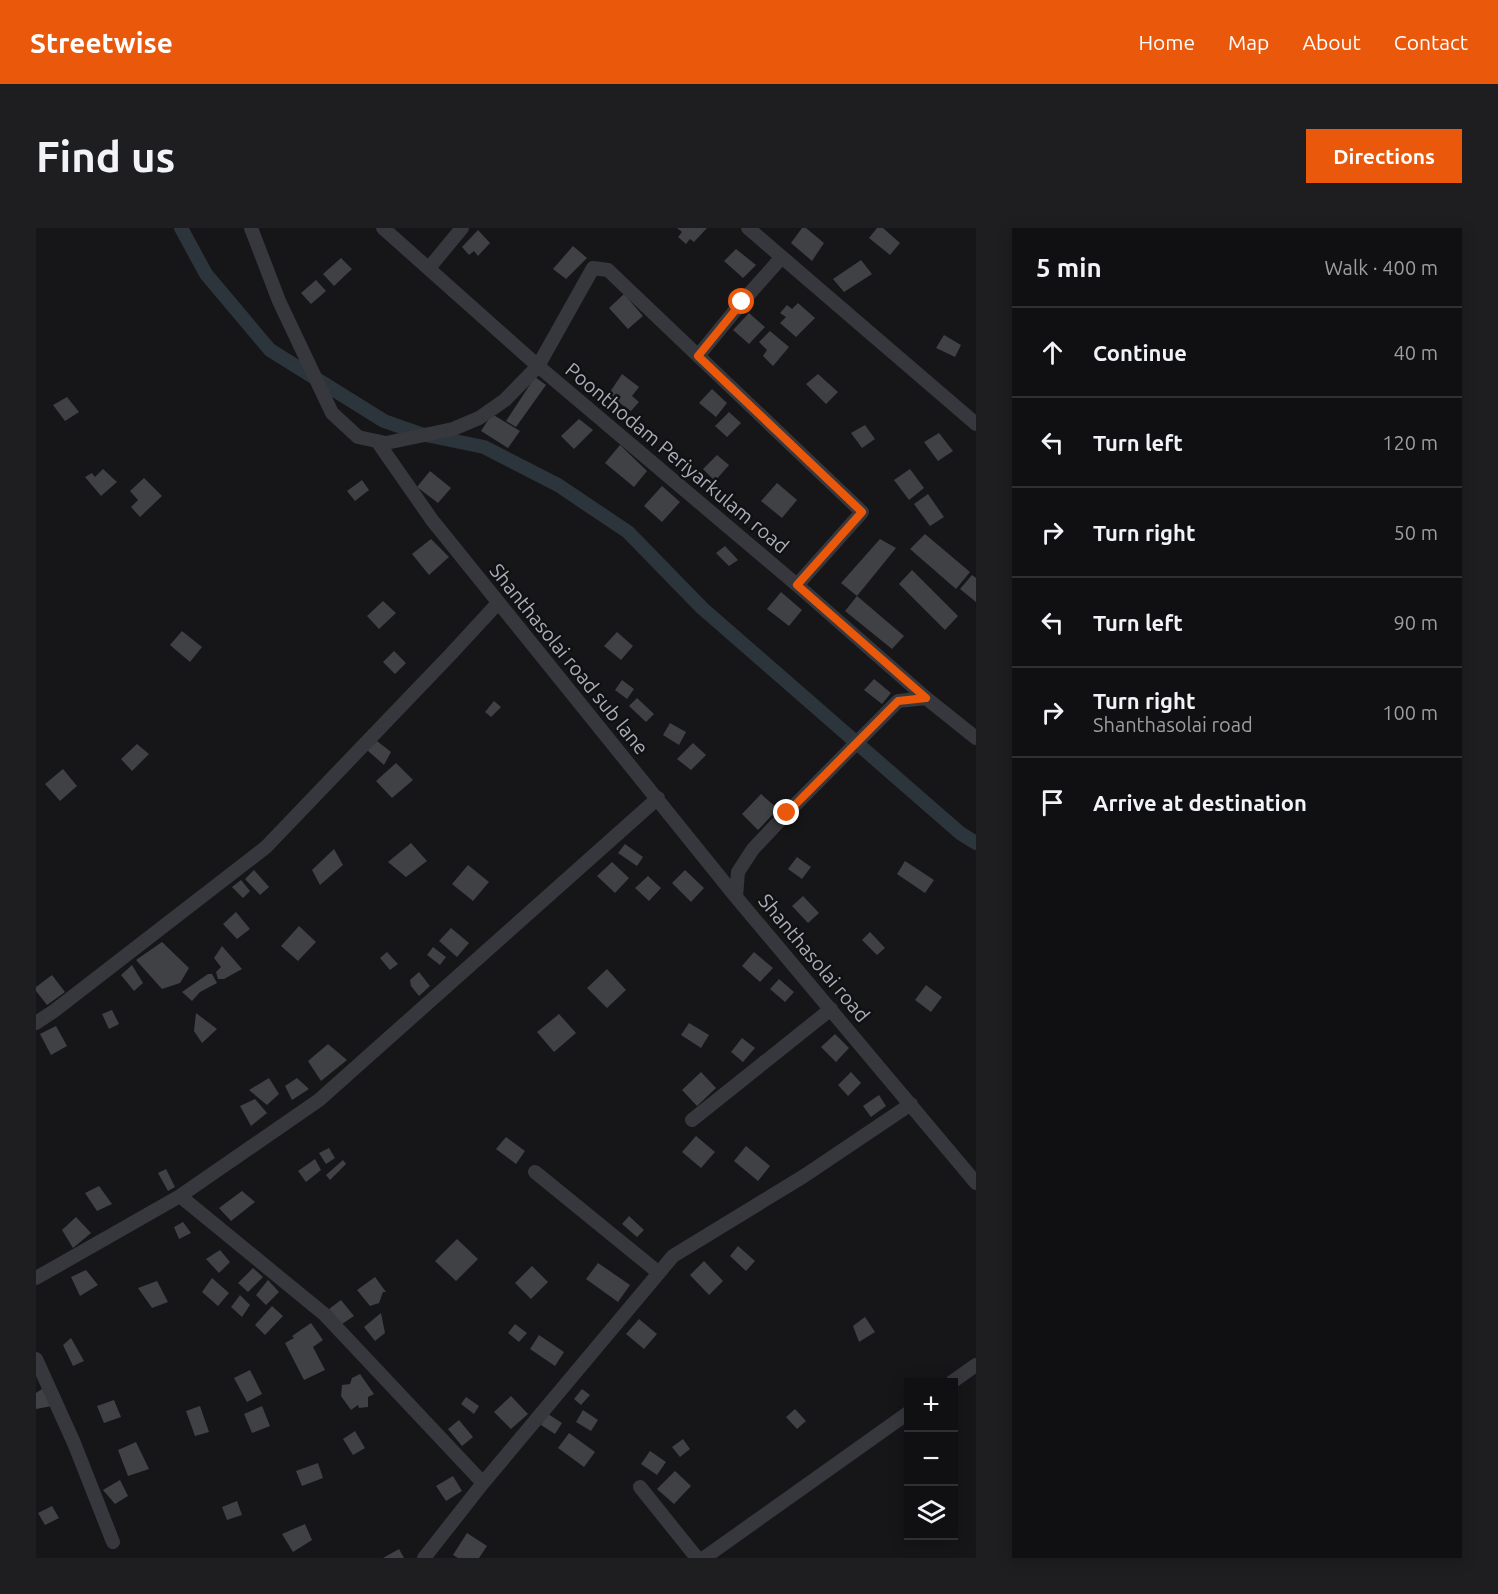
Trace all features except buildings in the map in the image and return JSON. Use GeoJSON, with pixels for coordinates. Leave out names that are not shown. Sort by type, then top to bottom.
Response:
{"type":"FeatureCollection","features":[{"type":"Feature","properties":{"kind":"street"},"geometry":{"type":"LineString","coordinates":[[251,228],[279,301],[332,413],[358,437],[377,441],[386,442],[453,429],[479,418],[505,400],[538,366],[593,268],[608,270],[862,512],[797,585]]}},
{"type":"Feature","properties":{"kind":"street"},"geometry":{"type":"LineString","coordinates":[[429,268],[462,228]]}},
{"type":"Feature","properties":{"kind":"street"},"geometry":{"type":"LineString","coordinates":[[748,228],[976,424]]}},
{"type":"Feature","properties":{"kind":"street","name":"Poonthodam Periyarkulam road"},"geometry":{"type":"LineString","coordinates":[[386,229],[538,366],[797,585],[926,698],[976,738]]}},
{"type":"Feature","properties":{"kind":"street"},"geometry":{"type":"LineString","coordinates":[[698,356],[781,258]]}},
{"type":"Feature","properties":{"kind":"street","name":"Shanthasolai road sub lane"},"geometry":{"type":"LineString","coordinates":[[377,441],[432,520],[736,897]]}},
{"type":"Feature","properties":{"kind":"street"},"geometry":{"type":"LineString","coordinates":[[36,1023],[266,847],[498,603]]}},
{"type":"Feature","properties":{"kind":"street","name":"Shanthasolai road"},"geometry":{"type":"LineString","coordinates":[[926,698],[898,701],[753,849],[738,872],[736,897],[976,1183]]}},
{"type":"Feature","properties":{"kind":"street"},"geometry":{"type":"LineString","coordinates":[[36,1278],[180,1196],[319,1100],[658,798]]}},
{"type":"Feature","properties":{"kind":"street"},"geometry":{"type":"LineString","coordinates":[[692,1120],[831,1009]]}},
{"type":"Feature","properties":{"kind":"street"},"geometry":{"type":"LineString","coordinates":[[424,1558],[483,1483],[673,1256],[804,1176],[911,1104]]}},
{"type":"Feature","properties":{"kind":"street"},"geometry":{"type":"LineString","coordinates":[[535,1172],[659,1273]]}},
{"type":"Feature","properties":{"kind":"street"},"geometry":{"type":"LineString","coordinates":[[180,1196],[324,1314],[483,1483]]}},
{"type":"Feature","properties":{"kind":"street"},"geometry":{"type":"LineString","coordinates":[[36,1359],[74,1443],[113,1542]]}},
{"type":"Feature","properties":{"kind":"street"},"geometry":{"type":"LineString","coordinates":[[958,1378],[976,1365]]}},
{"type":"Feature","properties":{"kind":"street"},"geometry":{"type":"LineString","coordinates":[[704,1558],[904,1417]]}},
{"type":"Feature","properties":{"kind":"street"},"geometry":{"type":"LineString","coordinates":[[639,1487],[697,1558]]}},
{"type":"Feature","properties":{"kind":"waterway"},"geometry":{"type":"LineString","coordinates":[[181,228],[206,274],[270,350],[384,421],[421,434],[484,447],[558,485],[628,532],[702,608],[960,833],[976,843]]}},
{"type":"Feature","properties":{"kind":"route"},"geometry":{"type":"LineString","coordinates":[[742,302],[698,356],[862,512],[797,585],[926,698],[898,701],[787,813]]}}]}
